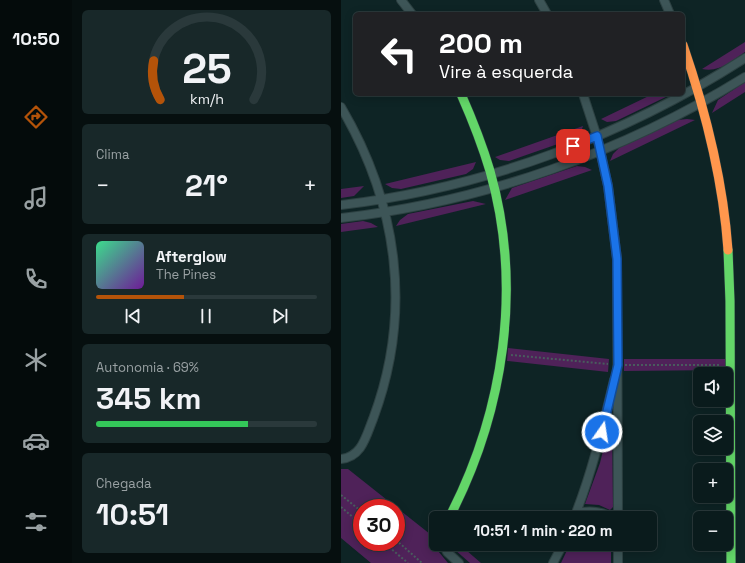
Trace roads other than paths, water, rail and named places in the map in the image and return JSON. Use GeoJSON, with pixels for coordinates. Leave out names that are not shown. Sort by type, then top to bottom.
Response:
{"type":"FeatureCollection","features":[{"type":"Feature","properties":{"kind":"street"},"geometry":{"type":"LineString","coordinates":[[401,0],[410,12]]}},
{"type":"Feature","properties":{"kind":"street"},"geometry":{"type":"LineString","coordinates":[[539,0],[546,12]]}},
{"type":"Feature","properties":{"kind":"street"},"geometry":{"type":"LineString","coordinates":[[664,0],[669,12]]}},
{"type":"Feature","properties":{"kind":"street"},"geometry":{"type":"LineString","coordinates":[[685,51],[698,87],[714,148],[723,194],[728,240],[730,287],[731,563]]}},
{"type":"Feature","properties":{"kind":"street"},"geometry":{"type":"LineString","coordinates":[[685,94],[745,58]]}},
{"type":"Feature","properties":{"kind":"street"},"geometry":{"type":"LineString","coordinates":[[341,218],[422,205],[494,188],[537,174],[601,150],[669,119],[745,77]]}},
{"type":"Feature","properties":{"kind":"street"},"geometry":{"type":"LineString","coordinates":[[453,511],[463,492],[478,456],[489,419],[498,381],[504,342],[506,303],[505,264],[501,226],[494,188],[479,138],[462,96]]}},
{"type":"Feature","properties":{"kind":"street"},"geometry":{"type":"LineString","coordinates":[[584,96],[601,150],[608,186],[617,259],[618,511]]}},
{"type":"Feature","properties":{"kind":"street"},"geometry":{"type":"LineString","coordinates":[[341,205],[382,199],[453,184],[547,156],[597,136],[680,96]]}},
{"type":"Feature","properties":{"kind":"street"},"geometry":{"type":"LineString","coordinates":[[341,107],[363,148],[382,199],[392,250],[395,289],[394,327],[388,366],[378,403],[363,444],[355,454],[341,459]]}},
{"type":"Feature","properties":{"kind":"street"},"geometry":{"type":"LineString","coordinates":[[576,511],[600,438],[618,365]]}},
{"type":"Feature","properties":{"kind":"street"},"geometry":{"type":"LineString","coordinates":[[446,551],[459,563]]}},
{"type":"Feature","properties":{"kind":"street"},"geometry":{"type":"LineString","coordinates":[[553,563],[559,551]]}},
{"type":"Feature","properties":{"kind":"street"},"geometry":{"type":"LineString","coordinates":[[618,551],[618,563]]}}]}
